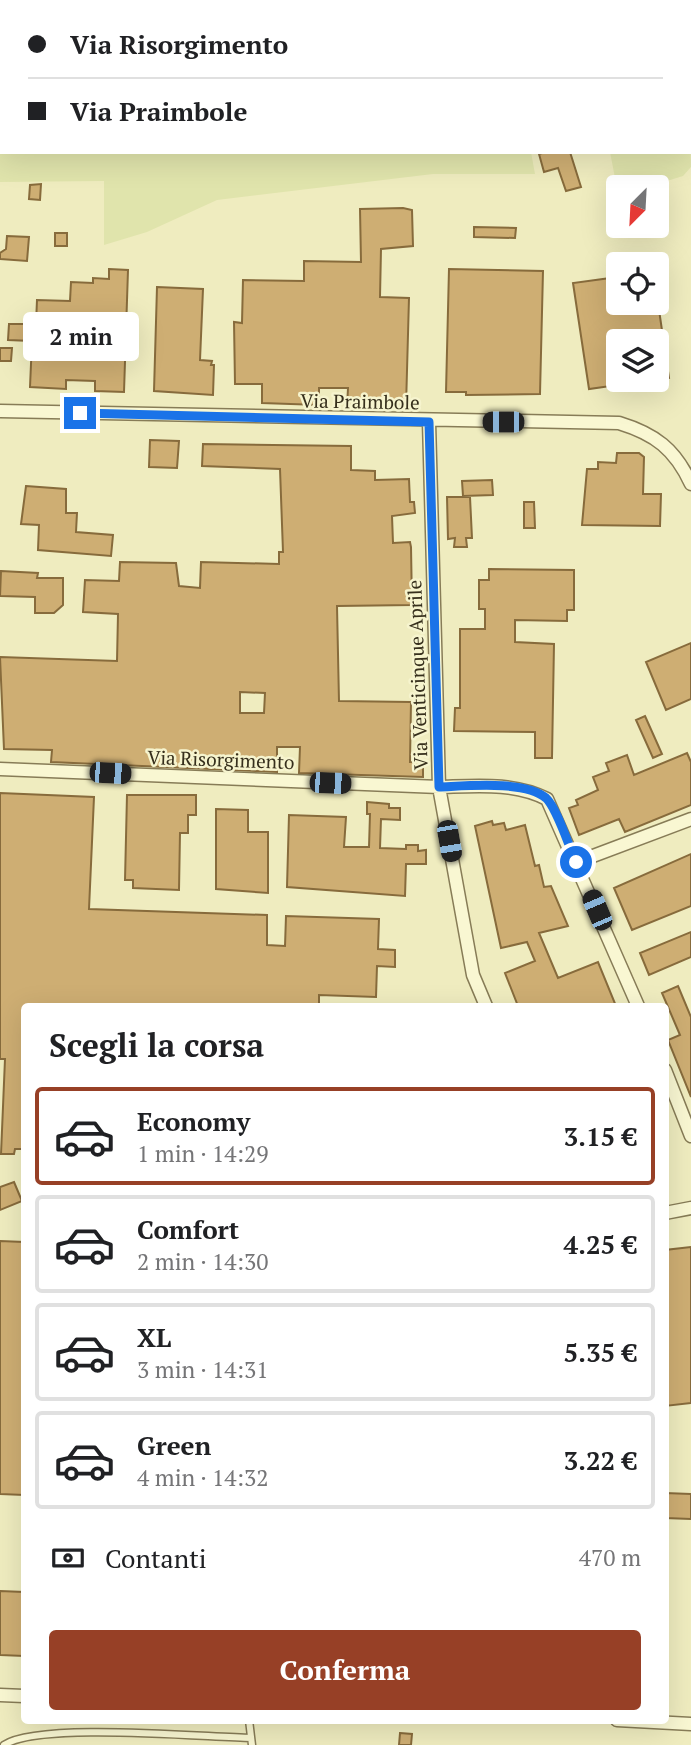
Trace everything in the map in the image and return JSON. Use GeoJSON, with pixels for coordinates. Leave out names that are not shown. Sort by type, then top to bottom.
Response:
{"type":"FeatureCollection","features":[{"type":"Feature","properties":{"kind":"street","name":"Via Praimbole"},"geometry":{"type":"LineString","coordinates":[[0,411],[429,422],[619,423],[653,435],[670,449],[691,484]]}},
{"type":"Feature","properties":{"kind":"street","name":"Via Venticinque Aprile"},"geometry":{"type":"LineString","coordinates":[[429,422],[439,787],[473,975],[485,1003]]}},
{"type":"Feature","properties":{"kind":"street","name":"Via Risorgimento"},"geometry":{"type":"LineString","coordinates":[[0,769],[513,788],[531,791],[547,799],[637,1003]]}},
{"type":"Feature","properties":{"kind":"street"},"geometry":{"type":"LineString","coordinates":[[576,862],[691,818]]}},
{"type":"Feature","properties":{"kind":"street"},"geometry":{"type":"LineString","coordinates":[[669,1080],[691,1136]]}},
{"type":"Feature","properties":{"kind":"street"},"geometry":{"type":"LineString","coordinates":[[669,1212],[691,1208]]}},
{"type":"Feature","properties":{"kind":"street"},"geometry":{"type":"LineString","coordinates":[[0,1695],[21,1696]]}},
{"type":"Feature","properties":{"kind":"street"},"geometry":{"type":"LineString","coordinates":[[669,1723],[691,1724]]}},
{"type":"Feature","properties":{"kind":"lane"},"geometry":{"type":"LineString","coordinates":[[4,1745],[26,1735],[72,1733],[251,1742],[249,1724]]}},
{"type":"Feature","properties":{"kind":"green space"},"geometry":{"type":"Polygon","coordinates":[[[0,154],[531,154],[535,174],[433,174],[217,200],[147,232],[104,245],[104,181],[0,182],[0,154]]]}},
{"type":"Feature","properties":{"kind":"green space"},"geometry":{"type":"Polygon","coordinates":[[[610,154],[691,154],[691,167],[683,176],[670,180],[669,175],[614,175],[610,154]]]}},
{"type":"Feature","properties":{"kind":"building"},"geometry":{"type":"Polygon","coordinates":[[[539,154],[571,154],[581,187],[566,191],[558,168],[544,172],[539,154]]]}},
{"type":"Feature","properties":{"kind":"building"},"geometry":{"type":"Polygon","coordinates":[[[41,184],[40,200],[29,199],[30,185],[41,184]]]}},
{"type":"Feature","properties":{"kind":"building"},"geometry":{"type":"Polygon","coordinates":[[[360,209],[412,210],[413,246],[381,249],[380,297],[409,298],[406,407],[347,407],[348,388],[319,388],[319,405],[262,403],[262,384],[235,384],[234,322],[242,323],[243,280],[304,281],[304,261],[361,262],[360,209]]]}},
{"type":"Feature","properties":{"kind":"building"},"geometry":{"type":"Polygon","coordinates":[[[474,227],[516,228],[515,238],[474,237],[474,227]]]}},
{"type":"Feature","properties":{"kind":"building"},"geometry":{"type":"Polygon","coordinates":[[[55,233],[67,233],[67,246],[55,246],[55,233]]]}},
{"type":"Feature","properties":{"kind":"building"},"geometry":{"type":"Polygon","coordinates":[[[7,236],[29,237],[27,261],[0,259],[0,253],[6,249],[7,236]]]}},
{"type":"Feature","properties":{"kind":"building"},"geometry":{"type":"Polygon","coordinates":[[[109,269],[128,270],[124,392],[95,391],[95,381],[66,380],[66,389],[30,387],[32,341],[8,340],[9,324],[36,324],[37,300],[70,301],[71,282],[93,283],[93,278],[109,279],[109,269]]]}},
{"type":"Feature","properties":{"kind":"building"},"geometry":{"type":"Polygon","coordinates":[[[449,269],[543,271],[540,394],[466,395],[466,392],[446,392],[449,269]]]}},
{"type":"Feature","properties":{"kind":"building"},"geometry":{"type":"Polygon","coordinates":[[[606,279],[606,315],[660,315],[662,329],[606,329],[606,387],[589,389],[573,283],[606,279]]]}},
{"type":"Feature","properties":{"kind":"building"},"geometry":{"type":"Polygon","coordinates":[[[157,287],[203,289],[200,360],[212,361],[211,365],[214,365],[213,395],[154,391],[157,287]]]}},
{"type":"Feature","properties":{"kind":"building"},"geometry":{"type":"Polygon","coordinates":[[[0,348],[12,348],[11,361],[0,361],[0,348]]]}},
{"type":"Feature","properties":{"kind":"building"},"geometry":{"type":"Polygon","coordinates":[[[150,440],[179,441],[177,468],[149,467],[150,440]]]}},
{"type":"Feature","properties":{"kind":"building"},"geometry":{"type":"Polygon","coordinates":[[[203,444],[351,446],[351,470],[375,471],[375,480],[409,479],[410,502],[414,502],[415,513],[392,516],[393,543],[410,542],[412,605],[337,606],[339,701],[411,702],[410,762],[423,762],[423,777],[299,773],[300,747],[277,747],[277,772],[51,762],[52,750],[4,749],[0,657],[117,661],[118,614],[83,612],[85,580],[119,581],[120,562],[176,563],[179,586],[200,588],[201,562],[279,564],[279,552],[283,552],[280,469],[202,466],[203,444]],[[240,692],[240,713],[264,713],[265,693],[240,692]]]}},
{"type":"Feature","properties":{"kind":"building"},"geometry":{"type":"Polygon","coordinates":[[[617,453],[639,453],[644,457],[643,494],[661,494],[660,526],[582,525],[587,469],[598,469],[598,462],[616,463],[617,453]]]}},
{"type":"Feature","properties":{"kind":"building"},"geometry":{"type":"Polygon","coordinates":[[[492,480],[493,495],[463,496],[462,481],[492,480]]]}},
{"type":"Feature","properties":{"kind":"building"},"geometry":{"type":"Polygon","coordinates":[[[26,486],[66,489],[66,513],[77,513],[76,532],[113,535],[111,556],[38,550],[39,525],[21,524],[26,486]]]}},
{"type":"Feature","properties":{"kind":"building"},"geometry":{"type":"Polygon","coordinates":[[[447,497],[470,497],[472,538],[466,538],[467,547],[454,547],[455,538],[448,539],[447,497]]]}},
{"type":"Feature","properties":{"kind":"building"},"geometry":{"type":"Polygon","coordinates":[[[524,502],[534,502],[535,528],[524,528],[524,502]]]}},
{"type":"Feature","properties":{"kind":"building"},"geometry":{"type":"Polygon","coordinates":[[[489,569],[574,570],[574,610],[567,610],[567,621],[515,620],[515,642],[554,644],[552,758],[535,758],[535,732],[454,731],[455,708],[460,708],[460,629],[485,629],[485,609],[479,609],[479,580],[489,580],[489,569]]]}},
{"type":"Feature","properties":{"kind":"building"},"geometry":{"type":"Polygon","coordinates":[[[1,571],[38,573],[37,578],[63,578],[63,605],[54,613],[35,613],[35,597],[0,596],[1,571]]]}},
{"type":"Feature","properties":{"kind":"building"},"geometry":{"type":"Polygon","coordinates":[[[691,643],[691,699],[666,710],[646,662],[691,643]]]}},
{"type":"Feature","properties":{"kind":"building"},"geometry":{"type":"Polygon","coordinates":[[[645,716],[662,754],[653,758],[636,720],[645,716]]]}},
{"type":"Feature","properties":{"kind":"building"},"geometry":{"type":"Polygon","coordinates":[[[687,753],[691,762],[691,805],[625,832],[619,819],[579,835],[569,808],[578,805],[576,800],[598,790],[593,777],[609,771],[606,763],[627,755],[634,775],[687,753]]]}},
{"type":"Feature","properties":{"kind":"building"},"geometry":{"type":"Polygon","coordinates":[[[0,793],[94,797],[89,909],[267,915],[267,945],[285,946],[286,916],[379,919],[378,949],[395,950],[395,967],[377,966],[376,997],[319,995],[319,1003],[21,1003],[21,1149],[15,1149],[14,1154],[1,1154],[5,1059],[0,1059],[0,793]]]}},
{"type":"Feature","properties":{"kind":"building"},"geometry":{"type":"Polygon","coordinates":[[[127,795],[196,795],[196,815],[188,815],[188,833],[180,833],[179,890],[133,888],[133,880],[125,880],[127,795]]]}},
{"type":"Feature","properties":{"kind":"building"},"geometry":{"type":"Polygon","coordinates":[[[367,802],[400,808],[400,820],[381,819],[380,848],[406,849],[406,845],[418,845],[418,851],[426,850],[426,864],[406,864],[405,896],[287,887],[289,815],[346,817],[344,847],[369,847],[370,814],[367,814],[367,802]]]}},
{"type":"Feature","properties":{"kind":"building"},"geometry":{"type":"Polygon","coordinates":[[[216,809],[248,810],[248,832],[268,832],[268,893],[216,889],[216,809]]]}},
{"type":"Feature","properties":{"kind":"building"},"geometry":{"type":"Polygon","coordinates":[[[492,821],[493,825],[504,823],[506,830],[525,825],[535,866],[539,865],[544,887],[551,886],[568,926],[539,933],[558,978],[598,962],[615,1003],[517,1003],[505,973],[535,961],[527,942],[501,948],[475,826],[492,821]]]}},
{"type":"Feature","properties":{"kind":"building"},"geometry":{"type":"Polygon","coordinates":[[[691,854],[691,906],[632,930],[614,888],[691,854]]]}},
{"type":"Feature","properties":{"kind":"building"},"geometry":{"type":"Polygon","coordinates":[[[691,932],[691,957],[649,975],[640,953],[691,932]]]}},
{"type":"Feature","properties":{"kind":"building"},"geometry":{"type":"Polygon","coordinates":[[[678,986],[691,1017],[691,1097],[669,1042],[669,1040],[680,1035],[669,1003],[666,1003],[662,993],[678,986]]]}},
{"type":"Feature","properties":{"kind":"building"},"geometry":{"type":"Polygon","coordinates":[[[14,1182],[21,1201],[0,1210],[0,1187],[14,1182]]]}},
{"type":"Feature","properties":{"kind":"building"},"geometry":{"type":"Polygon","coordinates":[[[0,1241],[21,1242],[21,1495],[0,1494],[0,1241]]]}},
{"type":"Feature","properties":{"kind":"building"},"geometry":{"type":"Polygon","coordinates":[[[691,1247],[691,1403],[669,1406],[669,1250],[691,1247]]]}},
{"type":"Feature","properties":{"kind":"building"},"geometry":{"type":"Polygon","coordinates":[[[669,1493],[691,1494],[691,1519],[669,1518],[669,1493]]]}},
{"type":"Feature","properties":{"kind":"building"},"geometry":{"type":"Polygon","coordinates":[[[0,1591],[21,1592],[21,1656],[0,1655],[0,1591]]]}},
{"type":"Feature","properties":{"kind":"building"},"geometry":{"type":"Polygon","coordinates":[[[400,1733],[412,1734],[411,1745],[399,1745],[400,1733]]]}},
{"type":"Feature","properties":{"kind":"route"},"geometry":{"type":"LineString","coordinates":[[80,413],[429,422],[439,787],[513,788],[531,791],[547,799],[576,862]]}}]}
